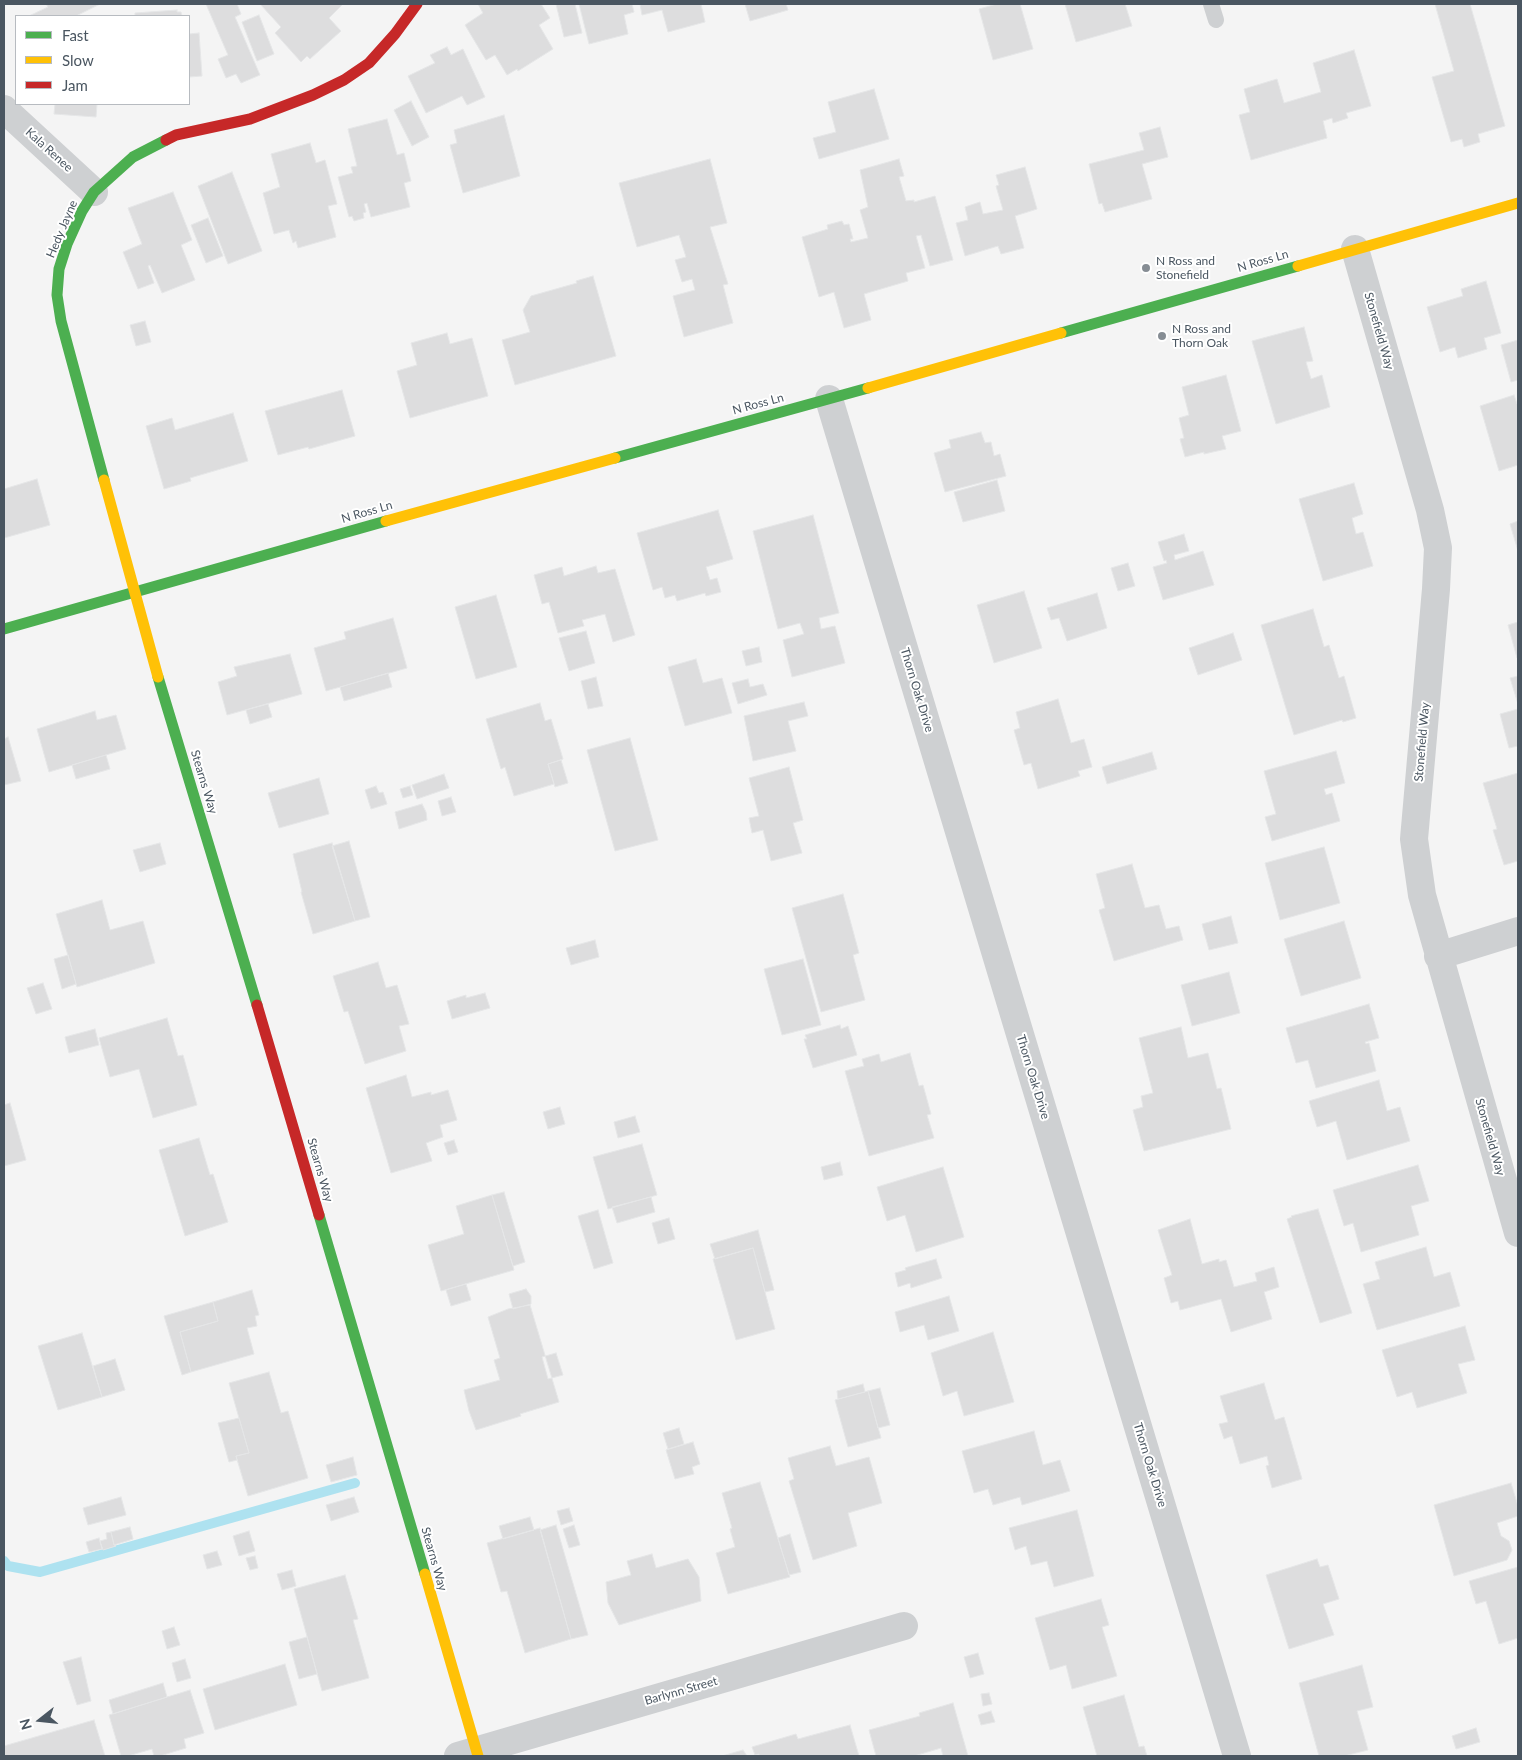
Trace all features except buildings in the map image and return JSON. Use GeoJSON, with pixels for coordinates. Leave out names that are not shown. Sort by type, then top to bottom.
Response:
{"type":"FeatureCollection","features":[{"type":"Feature","properties":{"kind":"street","name":"Hedy Jayne"},"geometry":{"type":"LineString","coordinates":[[134,592],[61,322],[57,295],[59,269],[67,244],[82,211],[94,192],[133,157],[176,135],[250,119],[313,95],[344,80],[369,63],[395,34],[417,4]]}},
{"type":"Feature","properties":{"kind":"street","name":"Kala Renee"},"geometry":{"type":"LineString","coordinates":[[4,109],[94,192]]}},
{"type":"Feature","properties":{"kind":"street","name":"N Ross Ln"},"geometry":{"type":"LineString","coordinates":[[4,629],[1518,203]]}},
{"type":"Feature","properties":{"kind":"street","name":"Stonefield Way"},"geometry":{"type":"LineString","coordinates":[[1355,249],[1430,510],[1438,548],[1414,839],[1422,895],[1518,1233]]}},
{"type":"Feature","properties":{"kind":"street","name":"Thorn Oak Drive"},"geometry":{"type":"LineString","coordinates":[[829,398],[1237,1756]]}},
{"type":"Feature","properties":{"kind":"street","name":"Stearns Way"},"geometry":{"type":"LineString","coordinates":[[134,592],[471,1755]]}},
{"type":"Feature","properties":{"kind":"street"},"geometry":{"type":"LineString","coordinates":[[1438,956],[1518,931]]}},
{"type":"Feature","properties":{"kind":"street","name":"Barlynn Street"},"geometry":{"type":"LineString","coordinates":[[471,1755],[904,1626]]}},
{"type":"Feature","properties":{"kind":"lane"},"geometry":{"type":"LineString","coordinates":[[1211,4],[1216,20]]}},
{"type":"Feature","properties":{"kind":"waterway"},"geometry":{"type":"LineString","coordinates":[[4,1561],[8,1566],[40,1572],[355,1483]]}},
{"type":"Feature","properties":{"kind":"traffic: fast"},"geometry":{"type":"LineString","coordinates":[[104,480],[61,321],[57,295],[59,269],[67,244],[82,211],[94,192],[133,157],[166,140]]}},
{"type":"Feature","properties":{"kind":"traffic: fast"},"geometry":{"type":"LineString","coordinates":[[1061,333],[1298,266]]}},
{"type":"Feature","properties":{"kind":"traffic: fast"},"geometry":{"type":"LineString","coordinates":[[615,458],[868,388]]}},
{"type":"Feature","properties":{"kind":"traffic: fast"},"geometry":{"type":"LineString","coordinates":[[4,629],[386,521]]}},
{"type":"Feature","properties":{"kind":"traffic: fast"},"geometry":{"type":"LineString","coordinates":[[158,677],[257,1005]]}},
{"type":"Feature","properties":{"kind":"traffic: fast"},"geometry":{"type":"LineString","coordinates":[[319,1215],[425,1574]]}},
{"type":"Feature","properties":{"kind":"traffic: slow"},"geometry":{"type":"LineString","coordinates":[[1298,266],[1518,203]]}},
{"type":"Feature","properties":{"kind":"traffic: slow"},"geometry":{"type":"LineString","coordinates":[[868,388],[1061,333]]}},
{"type":"Feature","properties":{"kind":"traffic: slow"},"geometry":{"type":"LineString","coordinates":[[386,521],[615,458]]}},
{"type":"Feature","properties":{"kind":"traffic: slow"},"geometry":{"type":"LineString","coordinates":[[104,480],[158,677]]}},
{"type":"Feature","properties":{"kind":"traffic: slow"},"geometry":{"type":"LineString","coordinates":[[425,1574],[478,1756]]}},
{"type":"Feature","properties":{"kind":"traffic: jam"},"geometry":{"type":"LineString","coordinates":[[166,140],[176,135],[250,119],[313,95],[344,80],[369,63],[395,34],[417,4]]}},
{"type":"Feature","properties":{"kind":"traffic: jam"},"geometry":{"type":"LineString","coordinates":[[257,1005],[319,1215]]}},
{"type":"Feature","properties":{"kind":"place","name":"N Ross and Stonefield"},"geometry":{"type":"Point","coordinates":[1146,268]}},
{"type":"Feature","properties":{"kind":"place","name":"N Ross and Thorn Oak"},"geometry":{"type":"Point","coordinates":[1162,336]}}]}
